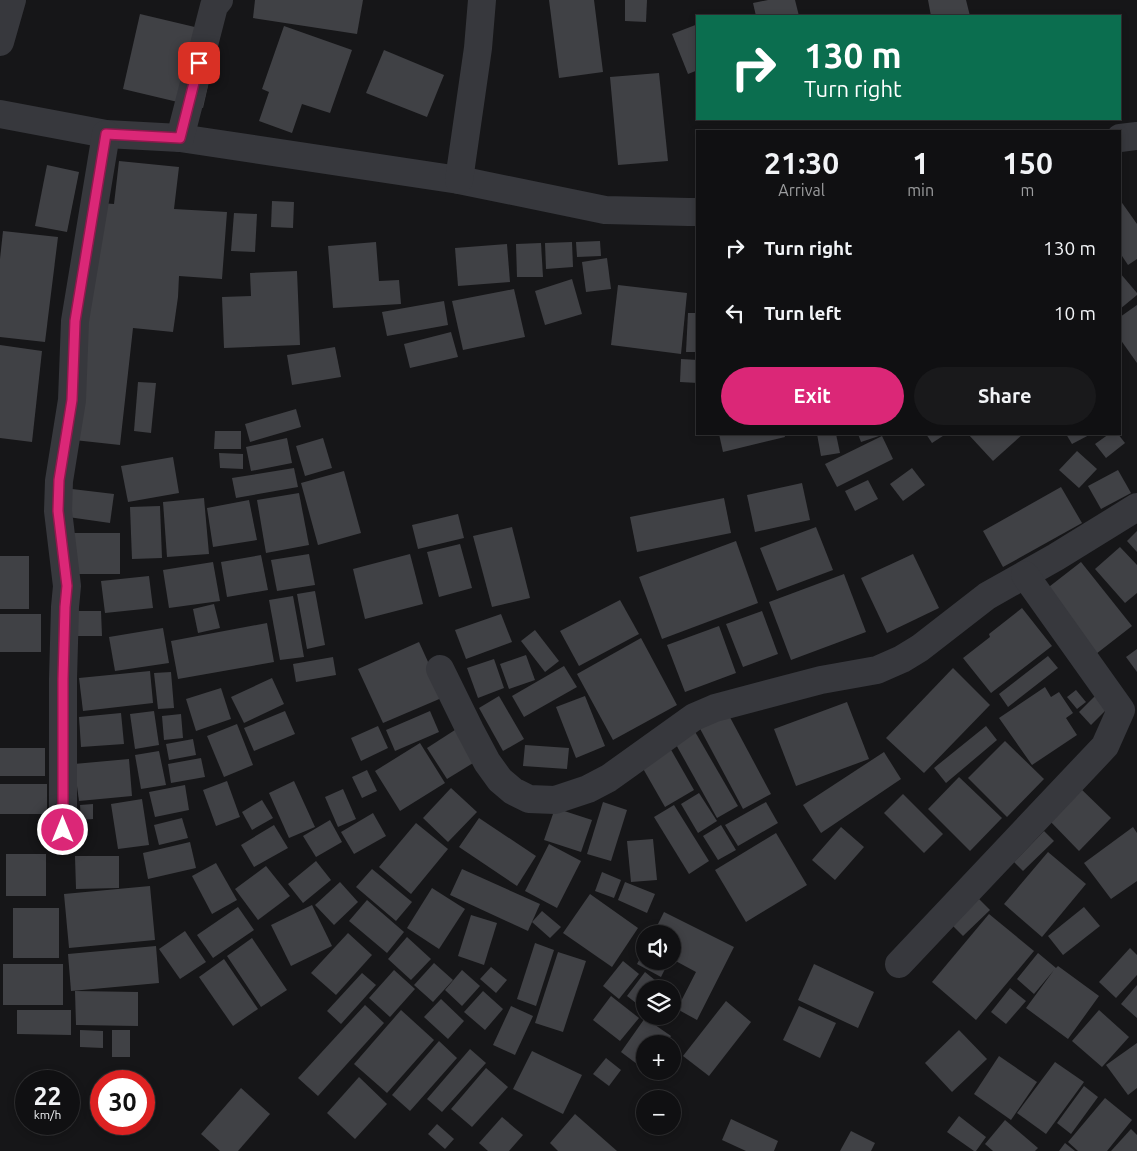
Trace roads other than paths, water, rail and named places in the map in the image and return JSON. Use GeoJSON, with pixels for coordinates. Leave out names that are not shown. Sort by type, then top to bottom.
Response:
{"type":"FeatureCollection","features":[{"type":"Feature","properties":{"kind":"street"},"geometry":{"type":"LineString","coordinates":[[0,42],[12,0]]}},
{"type":"Feature","properties":{"kind":"street"},"geometry":{"type":"LineString","coordinates":[[180,138],[214,6],[219,0]]}},
{"type":"Feature","properties":{"kind":"street"},"geometry":{"type":"LineString","coordinates":[[459,180],[478,48],[482,0]]}},
{"type":"Feature","properties":{"kind":"street"},"geometry":{"type":"LineString","coordinates":[[0,114],[106,134],[180,138],[459,180],[605,210],[696,212]]}},
{"type":"Feature","properties":{"kind":"street"},"geometry":{"type":"LineString","coordinates":[[63,830],[63,679],[67,586],[58,511],[59,480],[72,400],[75,321],[106,134]]}},
{"type":"Feature","properties":{"kind":"street"},"geometry":{"type":"LineString","coordinates":[[1121,138],[1137,136]]}},
{"type":"Feature","properties":{"kind":"street"},"geometry":{"type":"LineString","coordinates":[[440,669],[487,762],[500,780],[514,791],[529,799],[554,800],[588,789],[609,778],[694,717],[715,708],[821,680],[877,670],[902,659],[920,648],[987,596],[1056,557],[1137,506]]}},
{"type":"Feature","properties":{"kind":"street"},"geometry":{"type":"LineString","coordinates":[[899,964],[1105,746],[1121,710],[1025,575]]}}]}
